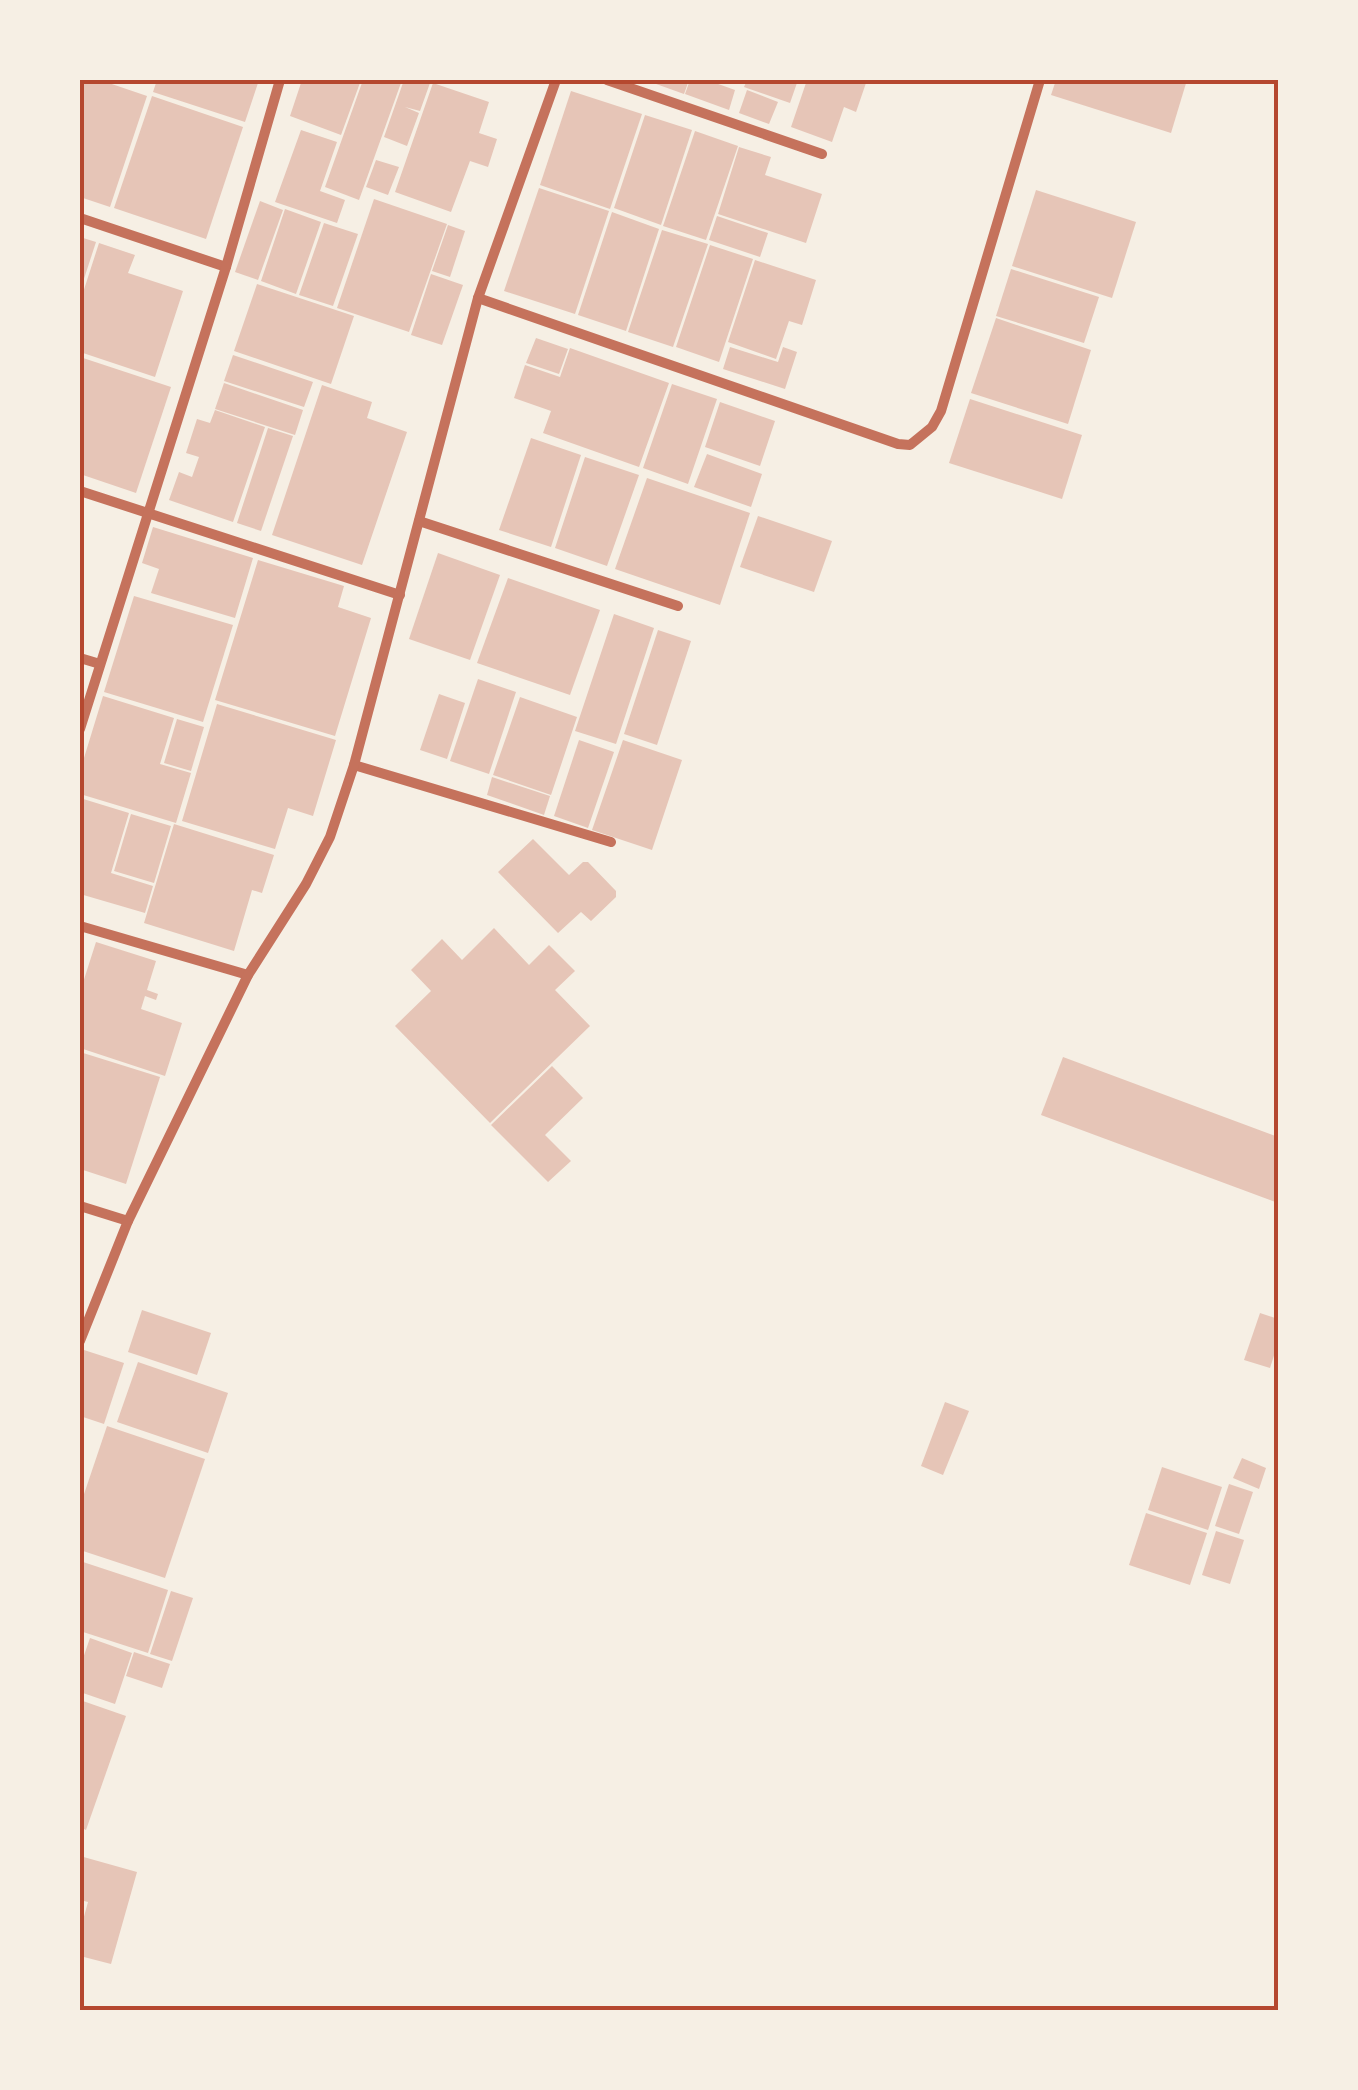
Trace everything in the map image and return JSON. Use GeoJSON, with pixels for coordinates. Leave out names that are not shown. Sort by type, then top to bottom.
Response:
{"type":"FeatureCollection","features":[{"type":"Feature","properties":{"kind":"street"},"geometry":{"type":"LineString","coordinates":[[80,729],[226,267],[280,80]]}},
{"type":"Feature","properties":{"kind":"street"},"geometry":{"type":"LineString","coordinates":[[80,1341],[128,1221],[248,975],[306,884],[330,837],[354,765],[478,298],[556,80]]}},
{"type":"Feature","properties":{"kind":"street"},"geometry":{"type":"LineString","coordinates":[[607,80],[822,154]]}},
{"type":"Feature","properties":{"kind":"street"},"geometry":{"type":"LineString","coordinates":[[478,298],[910,445],[932,427],[940,411],[1040,80]]}},
{"type":"Feature","properties":{"kind":"street"},"geometry":{"type":"LineString","coordinates":[[80,218],[226,267]]}},
{"type":"Feature","properties":{"kind":"street"},"geometry":{"type":"LineString","coordinates":[[80,491],[400,594]]}},
{"type":"Feature","properties":{"kind":"street"},"geometry":{"type":"LineString","coordinates":[[419,521],[678,606]]}},
{"type":"Feature","properties":{"kind":"street"},"geometry":{"type":"LineString","coordinates":[[80,658],[100,664]]}},
{"type":"Feature","properties":{"kind":"street"},"geometry":{"type":"LineString","coordinates":[[354,765],[611,842]]}},
{"type":"Feature","properties":{"kind":"street"},"geometry":{"type":"LineString","coordinates":[[80,926],[248,975]]}},
{"type":"Feature","properties":{"kind":"street"},"geometry":{"type":"LineString","coordinates":[[80,1206],[128,1221]]}},
{"type":"Feature","properties":{"kind":"building"},"geometry":{"type":"Polygon","coordinates":[[[80,80],[100,80],[147,96],[110,207],[80,197],[80,80]]]}},
{"type":"Feature","properties":{"kind":"building"},"geometry":{"type":"Polygon","coordinates":[[[157,80],[259,80],[245,122],[153,92],[157,80]]]}},
{"type":"Feature","properties":{"kind":"building"},"geometry":{"type":"Polygon","coordinates":[[[302,80],[361,80],[341,135],[290,116],[302,80]]]}},
{"type":"Feature","properties":{"kind":"building"},"geometry":{"type":"Polygon","coordinates":[[[363,80],[402,80],[359,200],[325,187],[363,80]]]}},
{"type":"Feature","properties":{"kind":"building"},"geometry":{"type":"Polygon","coordinates":[[[404,80],[430,83],[420,111],[405,107],[419,113],[407,146],[384,137],[404,80]]]}},
{"type":"Feature","properties":{"kind":"building"},"geometry":{"type":"Polygon","coordinates":[[[645,80],[689,80],[684,94],[645,80]]]}},
{"type":"Feature","properties":{"kind":"building"},"geometry":{"type":"Polygon","coordinates":[[[690,80],[707,80],[735,90],[729,110],[685,94],[690,80]]]}},
{"type":"Feature","properties":{"kind":"building"},"geometry":{"type":"Polygon","coordinates":[[[747,80],[798,80],[790,103],[744,87],[747,80]]]}},
{"type":"Feature","properties":{"kind":"building"},"geometry":{"type":"Polygon","coordinates":[[[807,80],[867,80],[856,112],[844,107],[832,142],[791,127],[807,80]]]}},
{"type":"Feature","properties":{"kind":"building"},"geometry":{"type":"Polygon","coordinates":[[[1056,80],[1187,80],[1171,133],[1051,95],[1056,80]]]}},
{"type":"Feature","properties":{"kind":"building"},"geometry":{"type":"Polygon","coordinates":[[[433,83],[489,102],[479,133],[497,139],[488,167],[470,161],[451,212],[395,192],[433,83]]]}},
{"type":"Feature","properties":{"kind":"building"},"geometry":{"type":"Polygon","coordinates":[[[747,90],[778,102],[769,124],[739,113],[747,90]]]}},
{"type":"Feature","properties":{"kind":"building"},"geometry":{"type":"Polygon","coordinates":[[[571,91],[642,114],[610,209],[540,185],[571,91]]]}},
{"type":"Feature","properties":{"kind":"building"},"geometry":{"type":"Polygon","coordinates":[[[152,96],[243,127],[206,239],[114,208],[152,96]]]}},
{"type":"Feature","properties":{"kind":"building"},"geometry":{"type":"Polygon","coordinates":[[[645,115],[692,130],[661,225],[614,208],[645,115]]]}},
{"type":"Feature","properties":{"kind":"building"},"geometry":{"type":"Polygon","coordinates":[[[301,130],[337,142],[320,191],[345,200],[337,223],[275,202],[301,130]]]}},
{"type":"Feature","properties":{"kind":"building"},"geometry":{"type":"Polygon","coordinates":[[[695,131],[738,146],[706,240],[663,226],[695,131]]]}},
{"type":"Feature","properties":{"kind":"building"},"geometry":{"type":"Polygon","coordinates":[[[739,147],[771,157],[765,175],[822,194],[806,243],[718,214],[739,147]]]}},
{"type":"Feature","properties":{"kind":"building"},"geometry":{"type":"Polygon","coordinates":[[[376,160],[399,167],[388,195],[366,187],[376,160]]]}},
{"type":"Feature","properties":{"kind":"building"},"geometry":{"type":"Polygon","coordinates":[[[539,188],[609,211],[575,314],[504,291],[539,188]]]}},
{"type":"Feature","properties":{"kind":"building"},"geometry":{"type":"Polygon","coordinates":[[[1036,190],[1136,222],[1112,298],[1012,266],[1036,190]]]}},
{"type":"Feature","properties":{"kind":"building"},"geometry":{"type":"Polygon","coordinates":[[[374,199],[447,224],[409,332],[337,308],[374,199]]]}},
{"type":"Feature","properties":{"kind":"building"},"geometry":{"type":"Polygon","coordinates":[[[260,201],[283,210],[258,280],[235,272],[260,201]]]}},
{"type":"Feature","properties":{"kind":"building"},"geometry":{"type":"Polygon","coordinates":[[[285,209],[321,222],[296,294],[261,281],[285,209]]]}},
{"type":"Feature","properties":{"kind":"building"},"geometry":{"type":"Polygon","coordinates":[[[612,212],[659,229],[626,331],[578,315],[612,212]]]}},
{"type":"Feature","properties":{"kind":"building"},"geometry":{"type":"Polygon","coordinates":[[[717,216],[768,233],[760,257],[709,240],[717,216]]]}},
{"type":"Feature","properties":{"kind":"building"},"geometry":{"type":"Polygon","coordinates":[[[324,223],[358,234],[333,306],[299,295],[324,223]]]}},
{"type":"Feature","properties":{"kind":"building"},"geometry":{"type":"Polygon","coordinates":[[[448,225],[465,231],[450,277],[432,271],[448,225]]]}},
{"type":"Feature","properties":{"kind":"building"},"geometry":{"type":"Polygon","coordinates":[[[662,230],[708,244],[673,347],[628,332],[662,230]]]}},
{"type":"Feature","properties":{"kind":"building"},"geometry":{"type":"Polygon","coordinates":[[[80,237],[96,242],[81,288],[80,288],[80,237]]]}},
{"type":"Feature","properties":{"kind":"building"},"geometry":{"type":"Polygon","coordinates":[[[99,243],[135,255],[128,273],[183,291],[155,377],[80,352],[80,302],[99,243]]]}},
{"type":"Feature","properties":{"kind":"building"},"geometry":{"type":"Polygon","coordinates":[[[710,245],[753,259],[719,362],[676,347],[710,245]]]}},
{"type":"Feature","properties":{"kind":"building"},"geometry":{"type":"Polygon","coordinates":[[[755,260],[816,280],[802,325],[789,321],[776,359],[728,342],[755,260]]]}},
{"type":"Feature","properties":{"kind":"building"},"geometry":{"type":"Polygon","coordinates":[[[1011,269],[1099,297],[1084,343],[996,316],[1011,269]]]}},
{"type":"Feature","properties":{"kind":"building"},"geometry":{"type":"Polygon","coordinates":[[[431,274],[463,285],[442,345],[411,335],[431,274]]]}},
{"type":"Feature","properties":{"kind":"building"},"geometry":{"type":"Polygon","coordinates":[[[257,284],[354,316],[331,384],[234,351],[257,284]]]}},
{"type":"Feature","properties":{"kind":"building"},"geometry":{"type":"Polygon","coordinates":[[[996,318],[1091,350],[1068,424],[971,393],[996,318]]]}},
{"type":"Feature","properties":{"kind":"building"},"geometry":{"type":"Polygon","coordinates":[[[536,338],[568,349],[559,374],[526,363],[536,338]]]}},
{"type":"Feature","properties":{"kind":"building"},"geometry":{"type":"Polygon","coordinates":[[[730,347],[778,362],[783,347],[797,352],[785,389],[723,369],[730,347]]]}},
{"type":"Feature","properties":{"kind":"building"},"geometry":{"type":"Polygon","coordinates":[[[570,348],[669,383],[639,467],[543,433],[551,411],[514,398],[525,365],[560,377],[570,348]]]}},
{"type":"Feature","properties":{"kind":"building"},"geometry":{"type":"Polygon","coordinates":[[[233,355],[313,382],[304,407],[224,381],[233,355]]]}},
{"type":"Feature","properties":{"kind":"building"},"geometry":{"type":"Polygon","coordinates":[[[80,357],[171,387],[136,493],[80,474],[80,357]]]}},
{"type":"Feature","properties":{"kind":"building"},"geometry":{"type":"Polygon","coordinates":[[[224,383],[303,410],[295,435],[215,409],[224,383]]]}},
{"type":"Feature","properties":{"kind":"building"},"geometry":{"type":"Polygon","coordinates":[[[672,384],[717,399],[688,484],[643,468],[672,384]]]}},
{"type":"Feature","properties":{"kind":"building"},"geometry":{"type":"Polygon","coordinates":[[[322,385],[372,402],[367,418],[407,432],[362,565],[272,535],[322,385]]]}},
{"type":"Feature","properties":{"kind":"building"},"geometry":{"type":"Polygon","coordinates":[[[970,399],[1082,435],[1062,499],[949,463],[970,399]]]}},
{"type":"Feature","properties":{"kind":"building"},"geometry":{"type":"Polygon","coordinates":[[[720,402],[775,421],[760,466],[705,447],[720,402]]]}},
{"type":"Feature","properties":{"kind":"building"},"geometry":{"type":"Polygon","coordinates":[[[215,410],[265,427],[233,522],[169,500],[179,472],[192,477],[199,457],[186,453],[197,419],[210,423],[215,410]]]}},
{"type":"Feature","properties":{"kind":"building"},"geometry":{"type":"Polygon","coordinates":[[[268,428],[293,436],[261,531],[237,523],[268,428]]]}},
{"type":"Feature","properties":{"kind":"building"},"geometry":{"type":"Polygon","coordinates":[[[531,438],[581,455],[551,547],[499,530],[531,438]]]}},
{"type":"Feature","properties":{"kind":"building"},"geometry":{"type":"Polygon","coordinates":[[[707,454],[762,474],[751,507],[694,487],[707,454]]]}},
{"type":"Feature","properties":{"kind":"building"},"geometry":{"type":"Polygon","coordinates":[[[585,457],[639,475],[607,566],[555,548],[585,457]]]}},
{"type":"Feature","properties":{"kind":"building"},"geometry":{"type":"Polygon","coordinates":[[[647,478],[750,513],[720,605],[615,569],[647,478]]]}},
{"type":"Feature","properties":{"kind":"building"},"geometry":{"type":"Polygon","coordinates":[[[758,516],[832,541],[814,592],[740,567],[758,516]]]}},
{"type":"Feature","properties":{"kind":"building"},"geometry":{"type":"Polygon","coordinates":[[[153,527],[253,558],[235,618],[151,593],[159,569],[142,563],[153,527]]]}},
{"type":"Feature","properties":{"kind":"building"},"geometry":{"type":"Polygon","coordinates":[[[438,553],[500,575],[470,660],[409,639],[438,553]]]}},
{"type":"Feature","properties":{"kind":"building"},"geometry":{"type":"Polygon","coordinates":[[[258,560],[344,586],[338,607],[371,618],[335,736],[215,700],[258,560]]]}},
{"type":"Feature","properties":{"kind":"building"},"geometry":{"type":"Polygon","coordinates":[[[508,578],[600,610],[570,695],[477,663],[508,578]]]}},
{"type":"Feature","properties":{"kind":"building"},"geometry":{"type":"Polygon","coordinates":[[[134,596],[233,625],[203,722],[104,692],[134,596]]]}},
{"type":"Feature","properties":{"kind":"building"},"geometry":{"type":"Polygon","coordinates":[[[614,614],[654,628],[616,744],[575,731],[614,614]]]}},
{"type":"Feature","properties":{"kind":"building"},"geometry":{"type":"Polygon","coordinates":[[[658,630],[691,641],[657,745],[624,734],[658,630]]]}},
{"type":"Feature","properties":{"kind":"building"},"geometry":{"type":"Polygon","coordinates":[[[478,679],[516,692],[489,774],[450,761],[478,679]]]}},
{"type":"Feature","properties":{"kind":"building"},"geometry":{"type":"Polygon","coordinates":[[[439,694],[465,703],[447,759],[420,750],[439,694]]]}},
{"type":"Feature","properties":{"kind":"building"},"geometry":{"type":"Polygon","coordinates":[[[103,696],[174,718],[160,764],[191,773],[176,823],[80,794],[80,771],[103,696]]]}},
{"type":"Feature","properties":{"kind":"building"},"geometry":{"type":"Polygon","coordinates":[[[520,697],[577,717],[551,795],[493,775],[520,697]]]}},
{"type":"Feature","properties":{"kind":"building"},"geometry":{"type":"Polygon","coordinates":[[[217,704],[336,740],[313,816],[288,808],[275,849],[182,821],[217,704]]]}},
{"type":"Feature","properties":{"kind":"building"},"geometry":{"type":"Polygon","coordinates":[[[177,719],[204,727],[191,771],[164,763],[177,719]]]}},
{"type":"Feature","properties":{"kind":"building"},"geometry":{"type":"Polygon","coordinates":[[[579,740],[614,752],[588,828],[554,816],[579,740]]]}},
{"type":"Feature","properties":{"kind":"building"},"geometry":{"type":"Polygon","coordinates":[[[623,740],[682,760],[652,850],[592,830],[623,740]]]}},
{"type":"Feature","properties":{"kind":"building"},"geometry":{"type":"Polygon","coordinates":[[[492,777],[550,796],[544,815],[487,795],[492,777]]]}},
{"type":"Feature","properties":{"kind":"building"},"geometry":{"type":"Polygon","coordinates":[[[80,798],[129,813],[111,873],[153,886],[145,913],[80,894],[80,798]]]}},
{"type":"Feature","properties":{"kind":"building"},"geometry":{"type":"Polygon","coordinates":[[[131,814],[171,826],[154,883],[114,871],[131,814]]]}},
{"type":"Feature","properties":{"kind":"building"},"geometry":{"type":"Polygon","coordinates":[[[174,824],[274,855],[262,893],[252,890],[234,951],[144,923],[174,824]]]}},
{"type":"Feature","properties":{"kind":"building"},"geometry":{"type":"Polygon","coordinates":[[[533,839],[569,875],[588,862],[616,891],[616,897],[591,921],[581,912],[558,933],[498,872],[533,839]]]}},
{"type":"Feature","properties":{"kind":"building"},"geometry":{"type":"Polygon","coordinates":[[[494,928],[529,965],[549,945],[575,971],[555,990],[590,1026],[490,1123],[395,1026],[431,991],[411,970],[442,939],[462,960],[494,928]]]}},
{"type":"Feature","properties":{"kind":"building"},"geometry":{"type":"Polygon","coordinates":[[[96,942],[156,961],[147,990],[158,994],[156,1000],[145,996],[141,1009],[182,1023],[165,1076],[80,1048],[80,992],[96,942]]]}},
{"type":"Feature","properties":{"kind":"building"},"geometry":{"type":"Polygon","coordinates":[[[80,1052],[160,1077],[126,1184],[80,1169],[80,1052]]]}},
{"type":"Feature","properties":{"kind":"building"},"geometry":{"type":"Polygon","coordinates":[[[1063,1057],[1278,1137],[1278,1203],[1041,1115],[1063,1057]]]}},
{"type":"Feature","properties":{"kind":"building"},"geometry":{"type":"Polygon","coordinates":[[[552,1066],[583,1098],[545,1135],[571,1161],[548,1182],[491,1125],[552,1066]]]}},
{"type":"Feature","properties":{"kind":"building"},"geometry":{"type":"Polygon","coordinates":[[[142,1310],[211,1333],[197,1375],[128,1352],[142,1310]]]}},
{"type":"Feature","properties":{"kind":"building"},"geometry":{"type":"Polygon","coordinates":[[[1260,1313],[1278,1319],[1278,1343],[1270,1368],[1244,1360],[1260,1313]]]}},
{"type":"Feature","properties":{"kind":"building"},"geometry":{"type":"Polygon","coordinates":[[[84,1350],[124,1363],[104,1424],[80,1416],[80,1362],[84,1350]]]}},
{"type":"Feature","properties":{"kind":"building"},"geometry":{"type":"Polygon","coordinates":[[[138,1362],[228,1393],[208,1453],[117,1422],[138,1362]]]}},
{"type":"Feature","properties":{"kind":"building"},"geometry":{"type":"Polygon","coordinates":[[[945,1402],[969,1411],[943,1475],[921,1466],[945,1402]]]}},
{"type":"Feature","properties":{"kind":"building"},"geometry":{"type":"Polygon","coordinates":[[[107,1426],[205,1459],[165,1578],[80,1550],[80,1506],[107,1426]]]}},
{"type":"Feature","properties":{"kind":"building"},"geometry":{"type":"Polygon","coordinates":[[[1242,1458],[1266,1468],[1259,1489],[1233,1478],[1242,1458]]]}},
{"type":"Feature","properties":{"kind":"building"},"geometry":{"type":"Polygon","coordinates":[[[1162,1467],[1222,1487],[1208,1530],[1148,1510],[1162,1467]]]}},
{"type":"Feature","properties":{"kind":"building"},"geometry":{"type":"Polygon","coordinates":[[[1229,1484],[1253,1492],[1239,1534],[1215,1526],[1229,1484]]]}},
{"type":"Feature","properties":{"kind":"building"},"geometry":{"type":"Polygon","coordinates":[[[1146,1513],[1207,1533],[1190,1585],[1129,1565],[1146,1513]]]}},
{"type":"Feature","properties":{"kind":"building"},"geometry":{"type":"Polygon","coordinates":[[[1216,1531],[1244,1540],[1230,1584],[1202,1575],[1216,1531]]]}},
{"type":"Feature","properties":{"kind":"building"},"geometry":{"type":"Polygon","coordinates":[[[80,1561],[168,1590],[148,1653],[80,1631],[80,1561]]]}},
{"type":"Feature","properties":{"kind":"building"},"geometry":{"type":"Polygon","coordinates":[[[171,1591],[193,1598],[172,1661],[150,1654],[171,1591]]]}},
{"type":"Feature","properties":{"kind":"building"},"geometry":{"type":"Polygon","coordinates":[[[90,1638],[132,1653],[115,1704],[80,1692],[80,1667],[90,1638]]]}},
{"type":"Feature","properties":{"kind":"building"},"geometry":{"type":"Polygon","coordinates":[[[134,1652],[170,1664],[162,1688],[126,1676],[134,1652]]]}},
{"type":"Feature","properties":{"kind":"building"},"geometry":{"type":"Polygon","coordinates":[[[80,1700],[126,1716],[86,1830],[80,1827],[80,1700]]]}},
{"type":"Feature","properties":{"kind":"building"},"geometry":{"type":"Polygon","coordinates":[[[80,1856],[137,1872],[111,1964],[80,1956],[80,1931],[88,1902],[80,1900],[80,1856]]]}}]}
